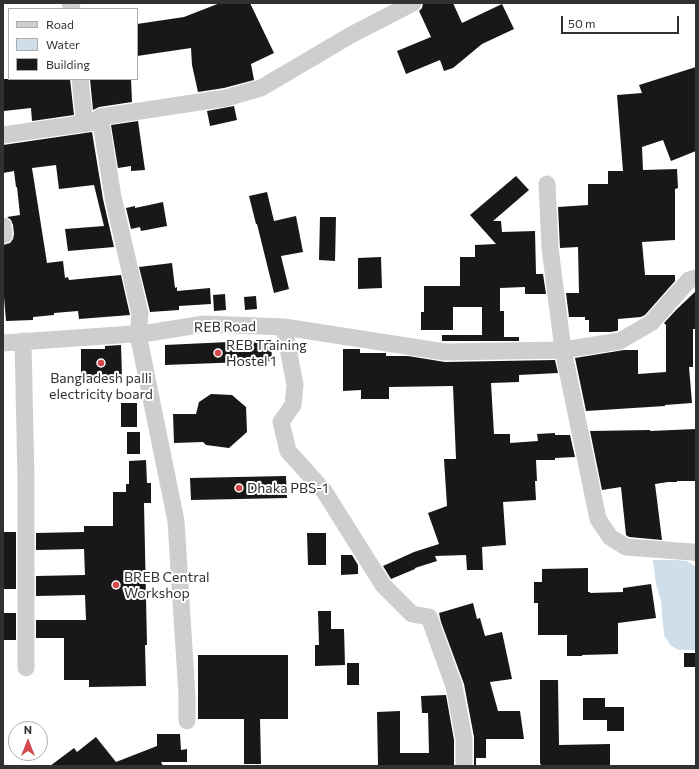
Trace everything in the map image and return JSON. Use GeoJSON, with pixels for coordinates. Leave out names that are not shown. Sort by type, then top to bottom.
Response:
{"type":"FeatureCollection","features":[{"type":"Feature","properties":{"kind":"street"},"geometry":{"type":"LineString","coordinates":[[3,135],[93,122],[100,117],[226,98],[261,88],[351,35],[413,3]]}},
{"type":"Feature","properties":{"kind":"street"},"geometry":{"type":"LineString","coordinates":[[80,80],[113,197],[140,314],[138,334],[176,521],[187,696],[187,720]]}},
{"type":"Feature","properties":{"kind":"street"},"geometry":{"type":"LineString","coordinates":[[547,184],[550,248],[563,350],[598,519],[610,537],[626,546],[696,553]]}},
{"type":"Feature","properties":{"kind":"street"},"geometry":{"type":"LineString","coordinates":[[3,226],[3,235]]}},
{"type":"Feature","properties":{"kind":"street","name":"REB Road"},"geometry":{"type":"LineString","coordinates":[[3,343],[138,334],[204,324],[284,327],[445,352],[563,350],[620,341],[651,323],[689,280],[696,278]]}},
{"type":"Feature","properties":{"kind":"street"},"geometry":{"type":"LineString","coordinates":[[284,327],[295,385],[293,405],[281,422],[288,451],[324,491],[383,585],[412,614],[429,617],[454,686],[464,739],[464,766]]}},
{"type":"Feature","properties":{"kind":"street"},"geometry":{"type":"LineString","coordinates":[[23,341],[26,481],[26,668]]}},
{"type":"Feature","properties":{"kind":"water"},"geometry":{"type":"Polygon","coordinates":[[[653,560],[687,561],[696,567],[696,650],[679,650],[671,646],[664,635],[661,601],[656,584],[653,560]]]}},
{"type":"Feature","properties":{"kind":"building"},"geometry":{"type":"Polygon","coordinates":[[[220,3],[250,3],[274,53],[251,64],[254,80],[224,88],[198,92],[192,65],[191,48],[138,56],[138,24],[184,17],[220,3]]]}},
{"type":"Feature","properties":{"kind":"building"},"geometry":{"type":"Polygon","coordinates":[[[423,3],[453,3],[462,23],[502,4],[514,29],[482,44],[453,68],[444,71],[440,60],[406,74],[397,51],[431,37],[419,11],[422,8],[423,3]]]}},
{"type":"Feature","properties":{"kind":"building"},"geometry":{"type":"Polygon","coordinates":[[[696,67],[696,151],[671,161],[663,140],[642,147],[643,170],[677,169],[678,188],[675,189],[675,240],[642,242],[645,275],[675,275],[675,281],[645,315],[641,317],[618,319],[617,331],[589,332],[589,320],[585,320],[585,317],[569,317],[566,293],[579,293],[578,247],[560,248],[558,207],[588,205],[588,184],[608,184],[608,171],[623,171],[617,95],[642,93],[639,85],[696,67]]]}},
{"type":"Feature","properties":{"kind":"building"},"geometry":{"type":"Polygon","coordinates":[[[3,79],[70,80],[74,115],[32,121],[31,108],[4,111],[3,79]]]}},
{"type":"Feature","properties":{"kind":"building"},"geometry":{"type":"Polygon","coordinates":[[[90,80],[131,80],[132,102],[99,107],[93,110],[90,80]]]}},
{"type":"Feature","properties":{"kind":"building"},"geometry":{"type":"Polygon","coordinates":[[[234,106],[237,120],[210,126],[207,111],[234,106]]]}},
{"type":"Feature","properties":{"kind":"building"},"geometry":{"type":"Polygon","coordinates":[[[138,121],[145,170],[131,171],[131,166],[118,168],[111,125],[138,121]]]}},
{"type":"Feature","properties":{"kind":"building"},"geometry":{"type":"Polygon","coordinates":[[[92,132],[103,199],[114,247],[68,251],[65,229],[104,226],[94,185],[59,189],[56,165],[32,168],[47,263],[63,261],[65,278],[68,277],[69,280],[121,275],[130,315],[79,319],[78,311],[33,317],[33,320],[6,321],[3,285],[3,245],[10,243],[14,234],[11,220],[7,217],[20,215],[14,171],[3,173],[3,145],[92,132]]]}},
{"type":"Feature","properties":{"kind":"building"},"geometry":{"type":"Polygon","coordinates":[[[516,176],[529,190],[493,221],[501,221],[502,232],[535,231],[536,274],[543,274],[546,294],[525,294],[525,287],[500,288],[500,311],[504,311],[504,337],[519,337],[519,341],[442,341],[442,335],[482,335],[482,307],[453,307],[453,330],[421,330],[421,312],[424,312],[424,286],[460,286],[460,257],[475,257],[475,245],[496,244],[470,215],[516,176]]]}},
{"type":"Feature","properties":{"kind":"building"},"geometry":{"type":"Polygon","coordinates":[[[267,192],[274,221],[296,216],[303,252],[281,256],[289,289],[274,293],[249,196],[267,192]]]}},
{"type":"Feature","properties":{"kind":"building"},"geometry":{"type":"Polygon","coordinates":[[[163,202],[167,226],[141,231],[140,227],[131,229],[126,208],[135,206],[135,208],[163,202]]]}},
{"type":"Feature","properties":{"kind":"building"},"geometry":{"type":"Polygon","coordinates":[[[320,217],[336,217],[335,261],[319,260],[320,217]]]}},
{"type":"Feature","properties":{"kind":"building"},"geometry":{"type":"Polygon","coordinates":[[[381,257],[382,288],[358,289],[358,258],[381,257]]]}},
{"type":"Feature","properties":{"kind":"building"},"geometry":{"type":"Polygon","coordinates":[[[172,263],[175,288],[177,287],[177,291],[210,288],[211,304],[179,306],[179,310],[150,312],[139,267],[172,263]]]}},
{"type":"Feature","properties":{"kind":"building"},"geometry":{"type":"Polygon","coordinates":[[[696,291],[696,329],[693,329],[693,367],[689,367],[692,403],[586,411],[575,358],[624,350],[638,350],[638,374],[666,372],[666,325],[664,323],[696,291]]]}},
{"type":"Feature","properties":{"kind":"building"},"geometry":{"type":"Polygon","coordinates":[[[225,294],[226,310],[214,311],[213,295],[225,294]]]}},
{"type":"Feature","properties":{"kind":"building"},"geometry":{"type":"Polygon","coordinates":[[[256,296],[257,309],[245,310],[244,297],[256,296]]]}},
{"type":"Feature","properties":{"kind":"building","name":"REB Training Hostel 1"},"geometry":{"type":"Polygon","coordinates":[[[271,340],[272,361],[165,365],[165,345],[271,340]]]}},
{"type":"Feature","properties":{"kind":"building","name":"Bangladesh palli electricity board"},"geometry":{"type":"Polygon","coordinates":[[[121,345],[122,377],[81,377],[81,349],[105,349],[105,346],[121,345]]]}},
{"type":"Feature","properties":{"kind":"building"},"geometry":{"type":"Polygon","coordinates":[[[343,349],[360,349],[360,353],[386,353],[386,356],[408,356],[445,362],[555,360],[558,373],[519,375],[519,382],[491,383],[494,434],[510,434],[510,443],[538,441],[537,434],[555,433],[555,435],[570,435],[575,457],[555,458],[555,460],[536,460],[536,500],[503,502],[506,545],[482,547],[483,570],[467,570],[466,555],[435,556],[437,561],[415,568],[391,579],[383,566],[414,552],[439,544],[428,513],[447,506],[444,459],[456,459],[453,386],[389,387],[389,399],[361,399],[361,390],[343,391],[343,349]]]}},
{"type":"Feature","properties":{"kind":"building"},"geometry":{"type":"Polygon","coordinates":[[[211,394],[232,395],[246,407],[247,432],[229,448],[206,445],[203,442],[174,443],[173,414],[196,414],[199,402],[211,394]]]}},
{"type":"Feature","properties":{"kind":"building"},"geometry":{"type":"Polygon","coordinates":[[[121,403],[137,403],[137,427],[121,427],[121,403]]]}},
{"type":"Feature","properties":{"kind":"building"},"geometry":{"type":"Polygon","coordinates":[[[696,429],[696,481],[677,481],[655,484],[662,540],[629,537],[626,535],[621,487],[602,490],[590,431],[696,429]]]}},
{"type":"Feature","properties":{"kind":"building"},"geometry":{"type":"Polygon","coordinates":[[[127,432],[140,432],[140,454],[127,454],[127,432]]]}},
{"type":"Feature","properties":{"kind":"building"},"geometry":{"type":"Polygon","coordinates":[[[146,460],[147,483],[151,483],[151,503],[144,503],[147,645],[145,645],[146,686],[89,687],[89,680],[64,680],[64,638],[36,638],[36,620],[86,620],[85,595],[36,596],[36,576],[85,575],[84,549],[36,550],[36,533],[84,532],[84,526],[113,526],[113,492],[126,492],[126,484],[129,484],[129,461],[146,460]]]}},
{"type":"Feature","properties":{"kind":"building","name":"Dhaka PBS-1"},"geometry":{"type":"Polygon","coordinates":[[[286,476],[287,498],[191,500],[190,478],[286,476]]]}},
{"type":"Feature","properties":{"kind":"building"},"geometry":{"type":"Polygon","coordinates":[[[3,532],[16,532],[16,589],[3,589],[3,532]]]}},
{"type":"Feature","properties":{"kind":"building"},"geometry":{"type":"Polygon","coordinates":[[[307,533],[326,533],[326,565],[308,565],[307,533]]]}},
{"type":"Feature","properties":{"kind":"building"},"geometry":{"type":"Polygon","coordinates":[[[341,555],[352,555],[358,565],[358,574],[341,575],[341,555]]]}},
{"type":"Feature","properties":{"kind":"building"},"geometry":{"type":"Polygon","coordinates":[[[588,568],[588,592],[590,593],[623,592],[623,588],[651,584],[656,618],[618,623],[618,654],[567,656],[567,635],[538,635],[538,603],[534,603],[534,582],[542,582],[542,569],[588,568]]]}},
{"type":"Feature","properties":{"kind":"building"},"geometry":{"type":"Polygon","coordinates":[[[473,603],[477,619],[480,618],[485,636],[502,632],[512,679],[490,682],[498,711],[520,711],[524,739],[486,739],[486,758],[476,758],[476,766],[474,766],[474,737],[464,684],[439,613],[473,603]]]}},
{"type":"Feature","properties":{"kind":"building"},"geometry":{"type":"Polygon","coordinates":[[[318,611],[331,611],[331,629],[344,629],[345,665],[315,666],[315,645],[319,645],[318,611]]]}},
{"type":"Feature","properties":{"kind":"building"},"geometry":{"type":"Polygon","coordinates":[[[3,613],[16,613],[16,640],[3,640],[3,613]]]}},
{"type":"Feature","properties":{"kind":"building"},"geometry":{"type":"Polygon","coordinates":[[[684,653],[696,653],[696,667],[684,667],[684,653]]]}},
{"type":"Feature","properties":{"kind":"building"},"geometry":{"type":"Polygon","coordinates":[[[198,655],[288,655],[288,719],[260,719],[261,764],[244,764],[244,719],[198,719],[198,655]]]}},
{"type":"Feature","properties":{"kind":"building"},"geometry":{"type":"Polygon","coordinates":[[[347,663],[359,663],[359,685],[347,685],[347,663]]]}},
{"type":"Feature","properties":{"kind":"building"},"geometry":{"type":"Polygon","coordinates":[[[540,680],[558,680],[559,745],[610,744],[610,766],[541,765],[540,680]]]}},
{"type":"Feature","properties":{"kind":"building"},"geometry":{"type":"Polygon","coordinates":[[[446,695],[454,740],[454,766],[378,766],[377,712],[400,711],[400,753],[429,753],[428,713],[422,713],[421,696],[446,695]]]}},
{"type":"Feature","properties":{"kind":"building"},"geometry":{"type":"Polygon","coordinates":[[[583,698],[605,698],[605,707],[624,707],[624,731],[607,731],[607,720],[583,720],[583,698]]]}},
{"type":"Feature","properties":{"kind":"building"},"geometry":{"type":"Polygon","coordinates":[[[157,734],[180,734],[181,750],[187,749],[187,762],[161,762],[163,766],[50,766],[74,748],[77,752],[96,737],[116,762],[157,746],[157,734]]]}},
{"type":"Feature","properties":{"kind":"place","name":"REB Training Hostel 1"},"geometry":{"type":"Point","coordinates":[218,353]}},
{"type":"Feature","properties":{"kind":"place","name":"Bangladesh palli electricity board"},"geometry":{"type":"Point","coordinates":[101,363]}},
{"type":"Feature","properties":{"kind":"place","name":"Dhaka PBS-1"},"geometry":{"type":"Point","coordinates":[239,488]}},
{"type":"Feature","properties":{"kind":"place","name":"BREB Central Workshop"},"geometry":{"type":"Point","coordinates":[116,585]}}]}
